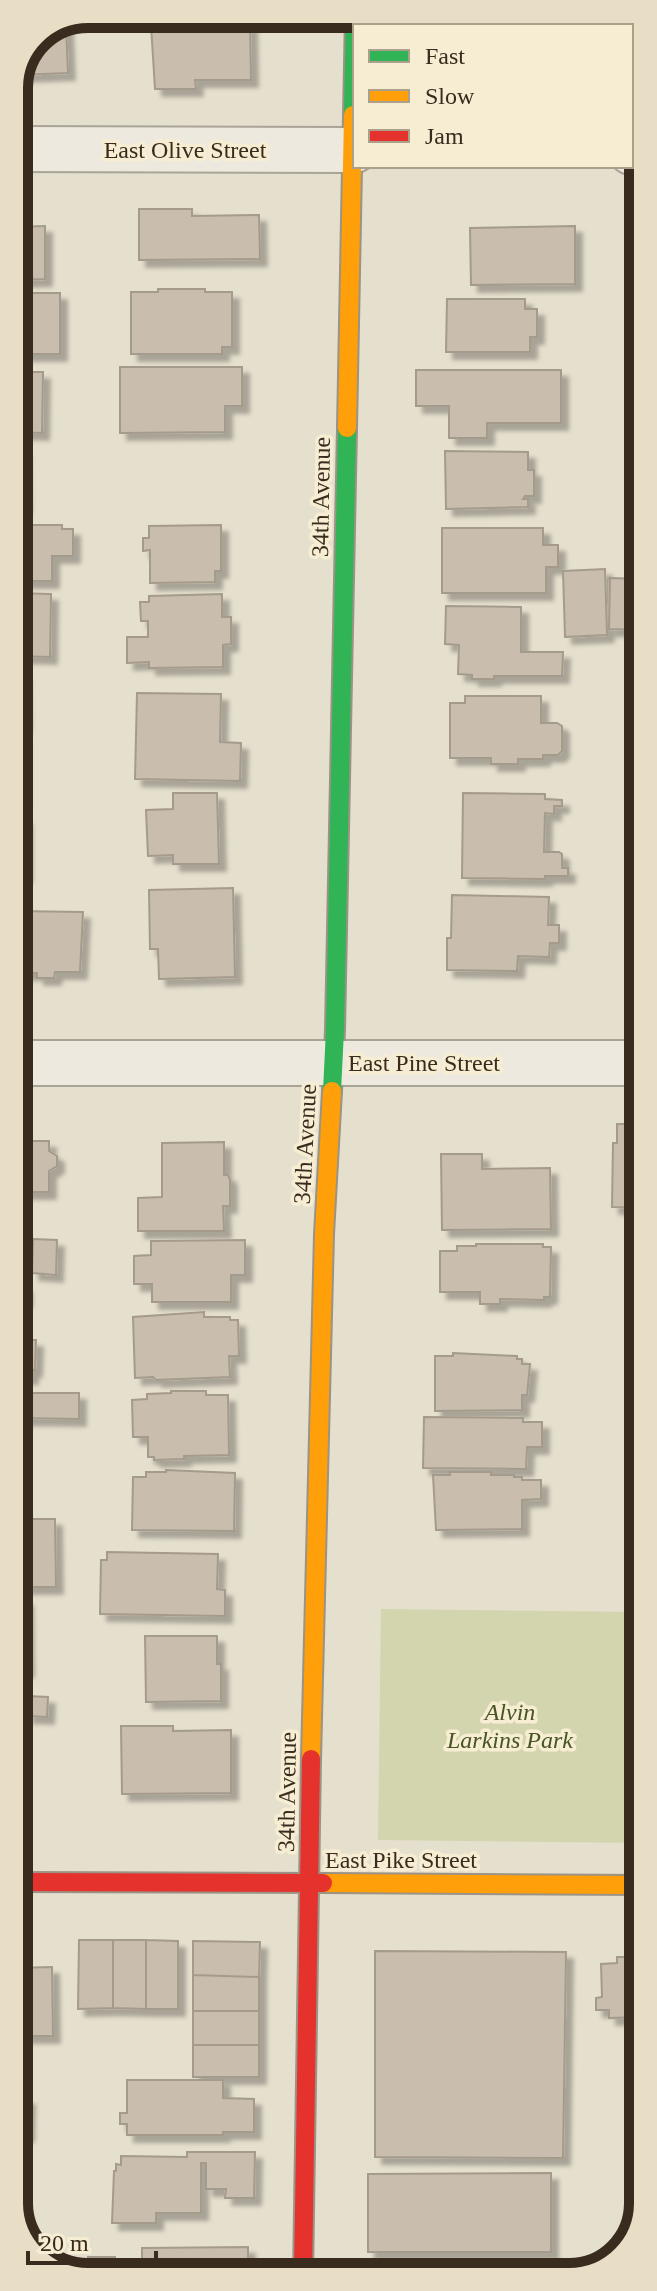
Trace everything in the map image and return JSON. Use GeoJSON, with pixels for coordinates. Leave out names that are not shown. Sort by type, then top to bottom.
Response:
{"type":"FeatureCollection","features":[{"type":"Feature","properties":{"kind":"street","name":"East Olive Street"},"geometry":{"type":"LineString","coordinates":[[28,149],[353,150]]}},
{"type":"Feature","properties":{"kind":"street","name":"34th Avenue"},"geometry":{"type":"LineString","coordinates":[[303,2263],[308,1884],[324,1234],[334,1063],[354,168]]}},
{"type":"Feature","properties":{"kind":"street","name":"East Pine Street"},"geometry":{"type":"LineString","coordinates":[[28,1063],[629,1063]]}},
{"type":"Feature","properties":{"kind":"street","name":"East Pike Street"},"geometry":{"type":"LineString","coordinates":[[28,1882],[629,1885]]}},
{"type":"Feature","properties":{"kind":"green space","name":"Alvin Larkins Park"},"geometry":{"type":"Polygon","coordinates":[[[381,1609],[629,1612],[629,1843],[378,1840],[381,1609]]]}},
{"type":"Feature","properties":{"kind":"building"},"geometry":{"type":"Polygon","coordinates":[[[151,28],[250,28],[251,80],[195,80],[196,89],[155,89],[151,28]]]}},
{"type":"Feature","properties":{"kind":"building"},"geometry":{"type":"Polygon","coordinates":[[[66,33],[68,73],[30,75],[38,55],[55,38],[66,33]]]}},
{"type":"Feature","properties":{"kind":"building"},"geometry":{"type":"Polygon","coordinates":[[[139,209],[192,209],[192,216],[259,215],[260,259],[139,260],[139,209]]]}},
{"type":"Feature","properties":{"kind":"building"},"geometry":{"type":"Polygon","coordinates":[[[45,226],[45,279],[28,280],[28,227],[45,226]]]}},
{"type":"Feature","properties":{"kind":"building"},"geometry":{"type":"Polygon","coordinates":[[[575,226],[575,284],[471,285],[470,228],[575,226]]]}},
{"type":"Feature","properties":{"kind":"building"},"geometry":{"type":"Polygon","coordinates":[[[158,289],[232,292],[232,347],[222,347],[222,354],[131,354],[131,292],[158,292],[158,289]]]}},
{"type":"Feature","properties":{"kind":"building"},"geometry":{"type":"Polygon","coordinates":[[[28,293],[60,293],[60,354],[28,354],[28,293]]]}},
{"type":"Feature","properties":{"kind":"building"},"geometry":{"type":"Polygon","coordinates":[[[447,299],[525,299],[525,309],[537,309],[537,337],[530,337],[530,352],[446,352],[447,299]]]}},
{"type":"Feature","properties":{"kind":"building"},"geometry":{"type":"Polygon","coordinates":[[[120,367],[242,367],[242,406],[225,406],[225,432],[120,433],[120,367]]]}},
{"type":"Feature","properties":{"kind":"building"},"geometry":{"type":"Polygon","coordinates":[[[416,370],[561,370],[561,423],[487,423],[487,438],[449,438],[449,406],[416,406],[416,370]]]}},
{"type":"Feature","properties":{"kind":"building"},"geometry":{"type":"Polygon","coordinates":[[[28,372],[43,372],[42,433],[28,432],[28,372]]]}},
{"type":"Feature","properties":{"kind":"building"},"geometry":{"type":"Polygon","coordinates":[[[445,451],[528,452],[528,470],[534,470],[534,496],[523,499],[528,499],[528,507],[446,509],[445,451]]]}},
{"type":"Feature","properties":{"kind":"building"},"geometry":{"type":"Polygon","coordinates":[[[28,525],[62,525],[62,529],[73,529],[73,556],[52,556],[52,581],[28,581],[28,525]]]}},
{"type":"Feature","properties":{"kind":"building"},"geometry":{"type":"Polygon","coordinates":[[[221,525],[221,571],[215,571],[215,582],[150,583],[150,550],[143,551],[143,538],[149,538],[149,526],[221,525]]]}},
{"type":"Feature","properties":{"kind":"building"},"geometry":{"type":"Polygon","coordinates":[[[442,528],[543,528],[543,545],[558,545],[558,567],[546,567],[546,593],[442,593],[442,528]]]}},
{"type":"Feature","properties":{"kind":"building"},"geometry":{"type":"Polygon","coordinates":[[[605,569],[607,635],[565,637],[563,571],[605,569]]]}},
{"type":"Feature","properties":{"kind":"building"},"geometry":{"type":"Polygon","coordinates":[[[610,578],[629,579],[629,630],[609,629],[610,578]]]}},
{"type":"Feature","properties":{"kind":"building"},"geometry":{"type":"Polygon","coordinates":[[[28,593],[51,594],[50,657],[28,656],[28,593]]]}},
{"type":"Feature","properties":{"kind":"building"},"geometry":{"type":"Polygon","coordinates":[[[222,594],[222,617],[231,617],[231,644],[223,645],[223,667],[149,668],[149,662],[127,663],[127,637],[148,637],[148,621],[141,621],[140,602],[149,602],[149,596],[222,594]]]}},
{"type":"Feature","properties":{"kind":"building"},"geometry":{"type":"Polygon","coordinates":[[[446,606],[521,607],[521,652],[563,652],[562,676],[472,679],[472,675],[458,674],[459,645],[445,644],[446,606]]]}},
{"type":"Feature","properties":{"kind":"building"},"geometry":{"type":"Polygon","coordinates":[[[137,693],[221,694],[220,742],[241,743],[240,781],[135,779],[137,693]]]}},
{"type":"Feature","properties":{"kind":"building"},"geometry":{"type":"Polygon","coordinates":[[[465,696],[541,696],[541,723],[562,726],[562,751],[558,755],[543,755],[543,759],[518,759],[518,764],[491,764],[491,758],[450,758],[450,703],[465,703],[465,696]]]}},
{"type":"Feature","properties":{"kind":"building"},"geometry":{"type":"Polygon","coordinates":[[[173,793],[217,793],[219,864],[173,864],[173,855],[148,856],[146,810],[173,809],[173,793]]]}},
{"type":"Feature","properties":{"kind":"building"},"geometry":{"type":"Polygon","coordinates":[[[463,793],[545,794],[545,799],[562,800],[562,806],[554,806],[554,814],[545,813],[544,852],[562,854],[562,868],[568,868],[568,876],[545,876],[545,879],[462,878],[463,793]]]}},
{"type":"Feature","properties":{"kind":"building"},"geometry":{"type":"Polygon","coordinates":[[[233,888],[235,977],[159,979],[158,949],[150,949],[149,890],[233,888]]]}},
{"type":"Feature","properties":{"kind":"building"},"geometry":{"type":"Polygon","coordinates":[[[452,895],[549,897],[548,925],[559,925],[559,943],[550,943],[549,957],[518,956],[517,971],[447,970],[452,895]]]}},
{"type":"Feature","properties":{"kind":"building"},"geometry":{"type":"Polygon","coordinates":[[[28,911],[83,912],[80,972],[55,972],[54,978],[37,978],[37,973],[28,973],[28,911]]]}},
{"type":"Feature","properties":{"kind":"building"},"geometry":{"type":"Polygon","coordinates":[[[617,1124],[629,1124],[629,1208],[612,1207],[613,1143],[617,1143],[617,1124]]]}},
{"type":"Feature","properties":{"kind":"building"},"geometry":{"type":"Polygon","coordinates":[[[28,1141],[49,1141],[49,1151],[57,1156],[57,1166],[49,1171],[49,1192],[28,1192],[28,1141]]]}},
{"type":"Feature","properties":{"kind":"building"},"geometry":{"type":"Polygon","coordinates":[[[224,1142],[224,1175],[228,1175],[230,1180],[230,1206],[223,1206],[224,1231],[138,1231],[138,1198],[162,1197],[162,1143],[224,1142]]]}},
{"type":"Feature","properties":{"kind":"building"},"geometry":{"type":"Polygon","coordinates":[[[441,1154],[482,1154],[482,1169],[550,1168],[551,1229],[442,1230],[441,1154]]]}},
{"type":"Feature","properties":{"kind":"building"},"geometry":{"type":"Polygon","coordinates":[[[33,1239],[57,1240],[56,1275],[32,1273],[33,1239]]]}},
{"type":"Feature","properties":{"kind":"building"},"geometry":{"type":"Polygon","coordinates":[[[245,1240],[245,1275],[231,1275],[231,1302],[152,1302],[152,1284],[134,1284],[134,1256],[151,1255],[151,1241],[245,1240]]]}},
{"type":"Feature","properties":{"kind":"building"},"geometry":{"type":"Polygon","coordinates":[[[543,1244],[543,1247],[551,1247],[550,1297],[544,1297],[544,1300],[500,1299],[500,1304],[480,1304],[480,1292],[440,1292],[440,1251],[457,1251],[457,1246],[543,1244]]]}},
{"type":"Feature","properties":{"kind":"building"},"geometry":{"type":"Polygon","coordinates":[[[204,1312],[204,1317],[238,1320],[239,1356],[229,1356],[230,1377],[135,1378],[133,1317],[204,1312]]]}},
{"type":"Feature","properties":{"kind":"building"},"geometry":{"type":"Polygon","coordinates":[[[28,1340],[36,1340],[35,1370],[31,1370],[31,1377],[28,1377],[28,1340]]]}},
{"type":"Feature","properties":{"kind":"building"},"geometry":{"type":"Polygon","coordinates":[[[453,1353],[517,1356],[517,1359],[522,1359],[522,1364],[530,1364],[527,1395],[522,1395],[522,1410],[435,1411],[435,1356],[453,1356],[453,1353]]]}},
{"type":"Feature","properties":{"kind":"building"},"geometry":{"type":"Polygon","coordinates":[[[206,1391],[206,1395],[228,1395],[229,1455],[154,1460],[154,1457],[148,1457],[148,1437],[133,1437],[132,1400],[147,1399],[147,1394],[206,1391]]]}},
{"type":"Feature","properties":{"kind":"building"},"geometry":{"type":"Polygon","coordinates":[[[28,1393],[79,1393],[79,1419],[28,1418],[28,1393]]]}},
{"type":"Feature","properties":{"kind":"building"},"geometry":{"type":"Polygon","coordinates":[[[424,1417],[523,1418],[523,1422],[542,1422],[542,1447],[527,1447],[526,1469],[423,1468],[424,1417]]]}},
{"type":"Feature","properties":{"kind":"building"},"geometry":{"type":"Polygon","coordinates":[[[146,1472],[235,1473],[234,1531],[132,1530],[133,1477],[146,1477],[146,1472]]]}},
{"type":"Feature","properties":{"kind":"building"},"geometry":{"type":"Polygon","coordinates":[[[450,1472],[491,1472],[491,1475],[522,1477],[522,1480],[541,1480],[541,1499],[522,1500],[522,1529],[436,1530],[433,1475],[450,1475],[450,1472]]]}},
{"type":"Feature","properties":{"kind":"building"},"geometry":{"type":"Polygon","coordinates":[[[28,1519],[55,1519],[56,1587],[28,1587],[28,1519]]]}},
{"type":"Feature","properties":{"kind":"building"},"geometry":{"type":"Polygon","coordinates":[[[107,1552],[218,1554],[217,1589],[225,1590],[225,1616],[100,1614],[101,1560],[107,1560],[107,1552]]]}},
{"type":"Feature","properties":{"kind":"building"},"geometry":{"type":"Polygon","coordinates":[[[145,1636],[217,1636],[221,1701],[146,1702],[145,1636]]]}},
{"type":"Feature","properties":{"kind":"building"},"geometry":{"type":"Polygon","coordinates":[[[28,1696],[48,1697],[47,1717],[28,1716],[28,1696]]]}},
{"type":"Feature","properties":{"kind":"building"},"geometry":{"type":"Polygon","coordinates":[[[121,1726],[173,1726],[173,1731],[231,1730],[231,1793],[122,1794],[121,1726]]]}},
{"type":"Feature","properties":{"kind":"building"},"geometry":{"type":"Polygon","coordinates":[[[79,1940],[113,1940],[113,2008],[78,2009],[79,1940]]]}},
{"type":"Feature","properties":{"kind":"building"},"geometry":{"type":"Polygon","coordinates":[[[113,1940],[146,1940],[146,2009],[113,2008],[113,1940]]]}},
{"type":"Feature","properties":{"kind":"building"},"geometry":{"type":"Polygon","coordinates":[[[146,1940],[178,1941],[178,2009],[146,2009],[146,1940]]]}},
{"type":"Feature","properties":{"kind":"building"},"geometry":{"type":"Polygon","coordinates":[[[193,1941],[260,1942],[259,1977],[193,1975],[193,1941]]]}},
{"type":"Feature","properties":{"kind":"building"},"geometry":{"type":"Polygon","coordinates":[[[375,1951],[566,1952],[563,2158],[375,2157],[375,1951]]]}},
{"type":"Feature","properties":{"kind":"building"},"geometry":{"type":"Polygon","coordinates":[[[617,1957],[629,1957],[629,2017],[609,2018],[609,2010],[596,2010],[596,1998],[602,1997],[601,1964],[617,1963],[617,1957]]]}},
{"type":"Feature","properties":{"kind":"building"},"geometry":{"type":"Polygon","coordinates":[[[52,1967],[53,2036],[28,2036],[28,1968],[52,1967]]]}},
{"type":"Feature","properties":{"kind":"building"},"geometry":{"type":"Polygon","coordinates":[[[193,1975],[259,1977],[259,2011],[193,2011],[193,1975]]]}},
{"type":"Feature","properties":{"kind":"building"},"geometry":{"type":"Polygon","coordinates":[[[193,2011],[259,2011],[259,2045],[193,2045],[193,2011]]]}},
{"type":"Feature","properties":{"kind":"building"},"geometry":{"type":"Polygon","coordinates":[[[193,2045],[259,2045],[259,2077],[193,2077],[193,2045]]]}},
{"type":"Feature","properties":{"kind":"building"},"geometry":{"type":"Polygon","coordinates":[[[127,2080],[223,2080],[223,2098],[254,2099],[254,2132],[127,2135],[127,2124],[120,2124],[120,2113],[127,2113],[127,2080]]]}},
{"type":"Feature","properties":{"kind":"building"},"geometry":{"type":"Polygon","coordinates":[[[187,2152],[255,2152],[254,2198],[225,2198],[226,2189],[206,2189],[206,2163],[201,2163],[201,2213],[156,2213],[156,2223],[112,2223],[114,2171],[116,2164],[121,2165],[121,2156],[187,2157],[187,2152]]]}},
{"type":"Feature","properties":{"kind":"building"},"geometry":{"type":"Polygon","coordinates":[[[551,2173],[551,2252],[368,2252],[368,2174],[551,2173]]]}},
{"type":"Feature","properties":{"kind":"building"},"geometry":{"type":"Polygon","coordinates":[[[248,2247],[248,2263],[142,2263],[142,2248],[248,2247]]]}},
{"type":"Feature","properties":{"kind":"building"},"geometry":{"type":"Polygon","coordinates":[[[88,2257],[115,2257],[115,2263],[88,2263],[88,2257]]]}},
{"type":"Feature","properties":{"kind":"building"},"geometry":{"type":"Polygon","coordinates":[[[405,2260],[505,2260],[505,2263],[405,2263],[405,2260]]]}},
{"type":"Feature","properties":{"kind":"traffic: fast"},"geometry":{"type":"LineString","coordinates":[[332,1091],[347,428]]}},
{"type":"Feature","properties":{"kind":"traffic: slow"},"geometry":{"type":"LineString","coordinates":[[347,428],[353,115]]}},
{"type":"Feature","properties":{"kind":"traffic: slow"},"geometry":{"type":"LineString","coordinates":[[311,1759],[324,1234],[332,1091]]}},
{"type":"Feature","properties":{"kind":"traffic: slow"},"geometry":{"type":"LineString","coordinates":[[323,1883],[629,1885]]}},
{"type":"Feature","properties":{"kind":"traffic: jam"},"geometry":{"type":"LineString","coordinates":[[303,2263],[311,1759]]}},
{"type":"Feature","properties":{"kind":"traffic: jam"},"geometry":{"type":"LineString","coordinates":[[28,1882],[323,1883]]}}]}
